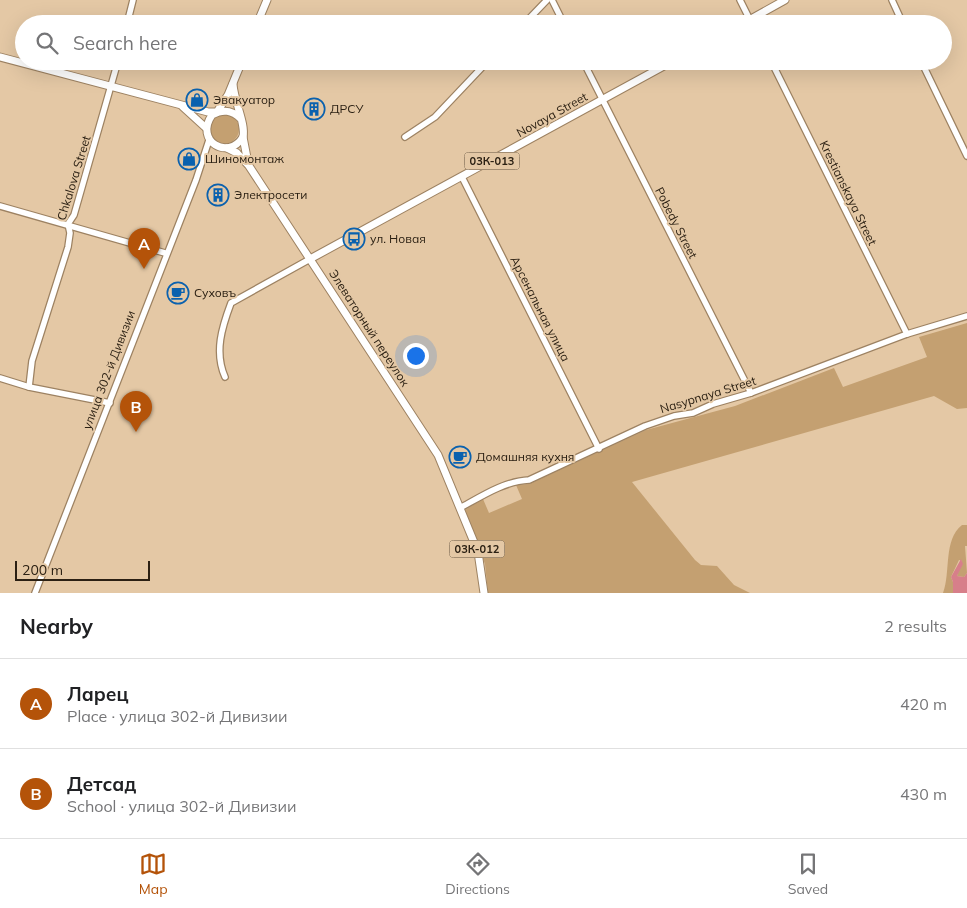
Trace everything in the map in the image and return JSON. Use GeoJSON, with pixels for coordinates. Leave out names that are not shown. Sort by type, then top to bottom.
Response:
{"type":"FeatureCollection","features":[{"type":"Feature","properties":{"kind":"main road"},"geometry":{"type":"LineString","coordinates":[[260,15],[266,0]]}},
{"type":"Feature","properties":{"kind":"main road"},"geometry":{"type":"LineString","coordinates":[[762,15],[786,0]]}},
{"type":"Feature","properties":{"kind":"main road"},"geometry":{"type":"LineString","coordinates":[[0,57],[15,61]]}},
{"type":"Feature","properties":{"kind":"main road"},"geometry":{"type":"LineString","coordinates":[[47,70],[208,112],[232,111],[241,118]]}},
{"type":"Feature","properties":{"kind":"main road"},"geometry":{"type":"LineString","coordinates":[[206,128],[212,115],[218,112],[238,70]]}},
{"type":"Feature","properties":{"kind":"main road","name":"Novaya Street"},"geometry":{"type":"LineString","coordinates":[[310,259],[658,70]]}},
{"type":"Feature","properties":{"kind":"main road"},"geometry":{"type":"LineString","coordinates":[[179,104],[206,128],[209,140],[215,145],[227,148],[234,146],[243,137],[244,124],[234,98],[233,84]]}},
{"type":"Feature","properties":{"kind":"main road","name":"Элеваторный переулок"},"geometry":{"type":"LineString","coordinates":[[243,137],[249,166]]}},
{"type":"Feature","properties":{"kind":"main road","name":"Элеваторный переулок"},"geometry":{"type":"LineString","coordinates":[[227,148],[237,153],[249,166],[432,445],[444,468],[460,508]]}},
{"type":"Feature","properties":{"kind":"main road","name":"03К-012"},"geometry":{"type":"LineString","coordinates":[[460,508],[481,563],[484,593]]}},
{"type":"Feature","properties":{"kind":"street"},"geometry":{"type":"LineString","coordinates":[[130,15],[134,0]]}},
{"type":"Feature","properties":{"kind":"street"},"geometry":{"type":"LineString","coordinates":[[533,15],[547,0]]}},
{"type":"Feature","properties":{"kind":"street"},"geometry":{"type":"LineString","coordinates":[[552,0],[560,15]]}},
{"type":"Feature","properties":{"kind":"street"},"geometry":{"type":"LineString","coordinates":[[740,0],[748,15]]}},
{"type":"Feature","properties":{"kind":"street"},"geometry":{"type":"LineString","coordinates":[[892,0],[899,15]]}},
{"type":"Feature","properties":{"kind":"street","name":"Chkalova Street"},"geometry":{"type":"LineString","coordinates":[[28,387],[32,361],[68,247],[70,234],[68,224],[74,215],[116,70]]}},
{"type":"Feature","properties":{"kind":"street"},"geometry":{"type":"LineString","coordinates":[[405,138],[435,117],[479,70]]}},
{"type":"Feature","properties":{"kind":"street","name":"Pobedy Street"},"geometry":{"type":"LineString","coordinates":[[588,70],[750,393]]}},
{"type":"Feature","properties":{"kind":"street","name":"Krestianskaya Street"},"geometry":{"type":"LineString","coordinates":[[775,70],[907,334]]}},
{"type":"Feature","properties":{"kind":"street"},"geometry":{"type":"LineString","coordinates":[[925,70],[967,156]]}},
{"type":"Feature","properties":{"kind":"street","name":"улица 302-й Дивизии"},"geometry":{"type":"LineString","coordinates":[[35,593],[110,403],[165,254],[205,155],[209,140]]}},
{"type":"Feature","properties":{"kind":"street","name":"улица 302-й Дивизии"},"geometry":{"type":"LineString","coordinates":[[205,155],[215,145]]}},
{"type":"Feature","properties":{"kind":"street","name":"Арсенальная улица"},"geometry":{"type":"LineString","coordinates":[[462,177],[599,449]]}},
{"type":"Feature","properties":{"kind":"street"},"geometry":{"type":"LineString","coordinates":[[0,206],[68,224],[165,254]]}},
{"type":"Feature","properties":{"kind":"street"},"geometry":{"type":"LineString","coordinates":[[226,377],[222,369],[220,335],[231,303],[310,259]]}},
{"type":"Feature","properties":{"kind":"street","name":"Nasypnaya Street"},"geometry":{"type":"LineString","coordinates":[[460,508],[517,481],[530,480],[645,426],[750,393],[907,334],[967,316]]}},
{"type":"Feature","properties":{"kind":"street"},"geometry":{"type":"LineString","coordinates":[[0,378],[28,387],[110,403]]}},
{"type":"Feature","properties":{"kind":"shaded area"},"geometry":{"type":"Polygon","coordinates":[[[224,114],[235,118],[239,129],[235,140],[224,144],[213,140],[209,129],[213,118],[224,114]]]}},
{"type":"Feature","properties":{"kind":"shaded area"},"geometry":{"type":"Polygon","coordinates":[[[967,323],[967,408],[957,409],[934,396],[632,482],[695,560],[701,565],[717,566],[734,585],[750,593],[488,593],[485,564],[465,510],[483,499],[489,513],[522,499],[516,485],[529,484],[646,430],[735,406],[834,368],[843,387],[927,357],[919,337],[967,323]]]}},
{"type":"Feature","properties":{"kind":"shaded area"},"geometry":{"type":"Polygon","coordinates":[[[962,525],[967,525],[967,546],[965,546],[967,573],[964,577],[957,576],[962,561],[959,560],[951,577],[953,593],[943,593],[952,539],[962,525]]]}},
{"type":"Feature","properties":{"kind":"shaded area"},"geometry":{"type":"Polygon","coordinates":[[[961,559],[963,564],[957,576],[964,577],[967,573],[967,593],[953,593],[951,577],[961,559]]]}},
{"type":"Feature","properties":{"kind":"place","name":"Эвакуатор"},"geometry":{"type":"Point","coordinates":[197,100]}},
{"type":"Feature","properties":{"kind":"place","name":"ДРСУ"},"geometry":{"type":"Point","coordinates":[314,109]}},
{"type":"Feature","properties":{"kind":"place","name":"Шиномонтаж"},"geometry":{"type":"Point","coordinates":[189,159]}},
{"type":"Feature","properties":{"kind":"place","name":"Электросети"},"geometry":{"type":"Point","coordinates":[218,195]}},
{"type":"Feature","properties":{"kind":"place","name":"ул. Новая"},"geometry":{"type":"Point","coordinates":[354,239]}},
{"type":"Feature","properties":{"kind":"place","name":"Ларец"},"geometry":{"type":"Point","coordinates":[144,269]}},
{"type":"Feature","properties":{"kind":"place","name":"Суховъ"},"geometry":{"type":"Point","coordinates":[178,293]}},
{"type":"Feature","properties":{"kind":"place","name":"Детсад"},"geometry":{"type":"Point","coordinates":[136,432]}},
{"type":"Feature","properties":{"kind":"place","name":"Домашняя кухня"},"geometry":{"type":"Point","coordinates":[460,457]}}]}
